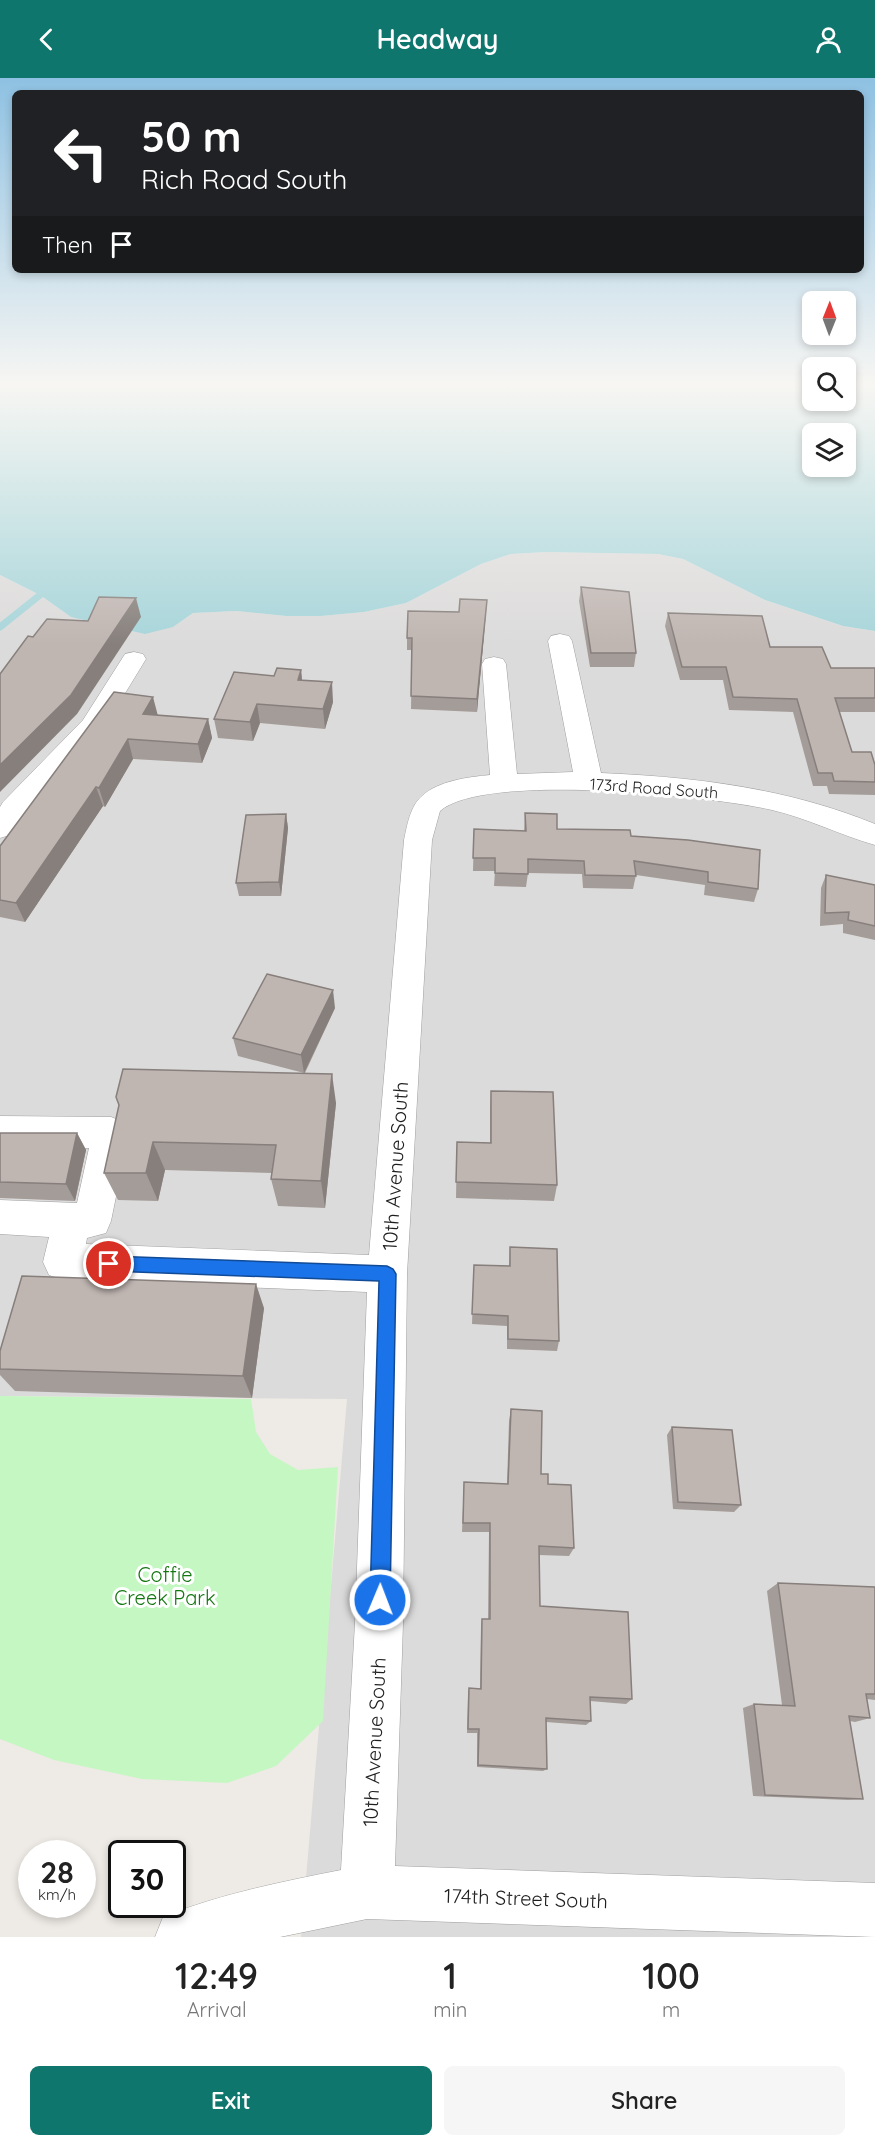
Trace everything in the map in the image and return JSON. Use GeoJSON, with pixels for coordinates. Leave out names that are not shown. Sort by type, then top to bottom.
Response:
{"type":"FeatureCollection","features":[{"type":"Feature","properties":{"kind":"street"},"geometry":{"type":"LineString","coordinates":[[560,641],[589,783]]}},
{"type":"Feature","properties":{"kind":"street"},"geometry":{"type":"LineString","coordinates":[[0,828],[13,809],[93,725],[134,659]]}},
{"type":"Feature","properties":{"kind":"street"},"geometry":{"type":"LineString","coordinates":[[494,664],[504,782]]}},
{"type":"Feature","properties":{"kind":"street","name":"173rd Road South"},"geometry":{"type":"LineString","coordinates":[[431,803],[455,789],[504,782],[688,787],[738,794],[837,820],[875,835]]}},
{"type":"Feature","properties":{"kind":"street","name":"10th Avenue South"},"geometry":{"type":"LineString","coordinates":[[367,1892],[379,1623],[387,1274],[418,840],[422,821],[431,803]]}},
{"type":"Feature","properties":{"kind":"street"},"geometry":{"type":"LineString","coordinates":[[0,1132],[111,1133],[92,1221],[0,1217]]}},
{"type":"Feature","properties":{"kind":"street"},"geometry":{"type":"LineString","coordinates":[[72,1219],[63,1262],[387,1274]]}},
{"type":"Feature","properties":{"kind":"street","name":"174th Street South"},"geometry":{"type":"LineString","coordinates":[[183,1937],[257,1914],[367,1892],[875,1911]]}},
{"type":"Feature","properties":{"kind":"shaded area"},"geometry":{"type":"Polygon","coordinates":[[[545,552],[658,554],[683,559],[765,600],[843,626],[875,631],[875,1937],[301,1937],[347,1399],[0,1396],[0,575],[40,595],[71,617],[173,627],[193,613],[236,611],[286,616],[321,616],[364,612],[406,603],[481,564],[511,554],[545,552]]]}},
{"type":"Feature","properties":{"kind":"green space","name":"Coffie Creek Park"},"geometry":{"type":"Polygon","coordinates":[[[0,1396],[251,1399],[256,1432],[270,1454],[298,1470],[338,1467],[323,1721],[276,1766],[227,1783],[142,1779],[54,1760],[0,1739],[0,1396]]]}},
{"type":"Feature","properties":{"kind":"water"},"geometry":{"type":"Polygon","coordinates":[[[0,472],[802,472],[802,477],[856,477],[856,472],[875,472],[875,631],[843,626],[765,600],[683,559],[658,554],[545,552],[511,554],[481,564],[406,603],[364,612],[321,616],[286,616],[236,611],[193,613],[173,627],[145,634],[71,617],[40,595],[0,575],[0,472]]]}},
{"type":"Feature","properties":{"kind":"building"},"geometry":{"type":"Polygon","coordinates":[[[581,587],[629,592],[636,653],[591,653],[581,587]]]}},
{"type":"Feature","properties":{"kind":"building"},"geometry":{"type":"Polygon","coordinates":[[[99,597],[136,598],[71,695],[0,765],[0,674],[28,636],[33,637],[47,619],[88,621],[99,597]]]}},
{"type":"Feature","properties":{"kind":"building"},"geometry":{"type":"Polygon","coordinates":[[[460,599],[487,600],[477,699],[411,696],[412,638],[407,638],[408,611],[459,612],[460,599]]]}},
{"type":"Feature","properties":{"kind":"building"},"geometry":{"type":"Polygon","coordinates":[[[668,613],[762,616],[770,647],[822,647],[831,668],[875,668],[875,698],[835,698],[852,752],[871,752],[875,765],[875,782],[834,781],[832,773],[818,773],[797,699],[733,697],[726,667],[682,667],[668,613]]]}},
{"type":"Feature","properties":{"kind":"building"},"geometry":{"type":"Polygon","coordinates":[[[277,668],[301,670],[298,680],[332,682],[323,709],[257,704],[250,722],[214,719],[234,672],[274,676],[277,668]]]}},
{"type":"Feature","properties":{"kind":"building"},"geometry":{"type":"Polygon","coordinates":[[[114,692],[153,697],[143,714],[208,719],[198,744],[128,739],[99,788],[96,787],[16,903],[0,900],[0,846],[114,692]]]}},
{"type":"Feature","properties":{"kind":"building"},"geometry":{"type":"Polygon","coordinates":[[[525,813],[557,814],[557,829],[630,830],[631,836],[688,840],[760,850],[758,889],[708,882],[708,872],[634,861],[636,876],[585,875],[584,861],[528,859],[528,874],[495,873],[495,858],[473,858],[474,829],[526,831],[525,813]]]}},
{"type":"Feature","properties":{"kind":"building"},"geometry":{"type":"Polygon","coordinates":[[[286,814],[279,882],[236,883],[246,815],[286,814]]]}},
{"type":"Feature","properties":{"kind":"building"},"geometry":{"type":"Polygon","coordinates":[[[826,875],[875,885],[875,926],[848,920],[849,912],[825,913],[826,875]]]}},
{"type":"Feature","properties":{"kind":"building"},"geometry":{"type":"Polygon","coordinates":[[[267,974],[333,990],[301,1055],[233,1038],[267,974]]]}},
{"type":"Feature","properties":{"kind":"building"},"geometry":{"type":"Polygon","coordinates":[[[123,1069],[332,1074],[321,1181],[271,1179],[276,1145],[153,1142],[146,1173],[104,1173],[119,1105],[116,1097],[123,1069]]]}},
{"type":"Feature","properties":{"kind":"building"},"geometry":{"type":"Polygon","coordinates":[[[491,1091],[553,1092],[557,1185],[456,1182],[457,1142],[491,1143],[491,1091]]]}},
{"type":"Feature","properties":{"kind":"building"},"geometry":{"type":"Polygon","coordinates":[[[0,1133],[77,1133],[66,1184],[0,1182],[0,1133]]]}},
{"type":"Feature","properties":{"kind":"building"},"geometry":{"type":"Polygon","coordinates":[[[510,1247],[557,1249],[559,1341],[508,1339],[508,1316],[472,1314],[474,1265],[510,1266],[510,1247]]]}},
{"type":"Feature","properties":{"kind":"building"},"geometry":{"type":"Polygon","coordinates":[[[22,1276],[256,1284],[243,1376],[0,1369],[0,1351],[22,1276]]]}},
{"type":"Feature","properties":{"kind":"building"},"geometry":{"type":"Polygon","coordinates":[[[511,1409],[542,1411],[541,1474],[548,1474],[548,1484],[571,1485],[574,1548],[539,1546],[540,1606],[628,1612],[632,1699],[590,1697],[591,1721],[546,1718],[547,1769],[478,1765],[479,1729],[468,1729],[469,1688],[481,1689],[482,1619],[490,1619],[490,1523],[463,1523],[464,1482],[508,1484],[511,1409]]]}},
{"type":"Feature","properties":{"kind":"building"},"geometry":{"type":"Polygon","coordinates":[[[672,1427],[732,1430],[741,1505],[678,1502],[672,1427]]]}},
{"type":"Feature","properties":{"kind":"building"},"geometry":{"type":"Polygon","coordinates":[[[778,1583],[875,1587],[875,1694],[866,1694],[870,1718],[849,1716],[863,1799],[765,1795],[754,1704],[795,1706],[778,1583]]]}},
{"type":"Feature","properties":{"kind":"waterway"},"geometry":{"type":"LineString","coordinates":[[0,627],[40,595]]}},
{"type":"Feature","properties":{"kind":"route"},"geometry":{"type":"LineString","coordinates":[[109,1264],[387,1274],[380,1600]]}}]}
